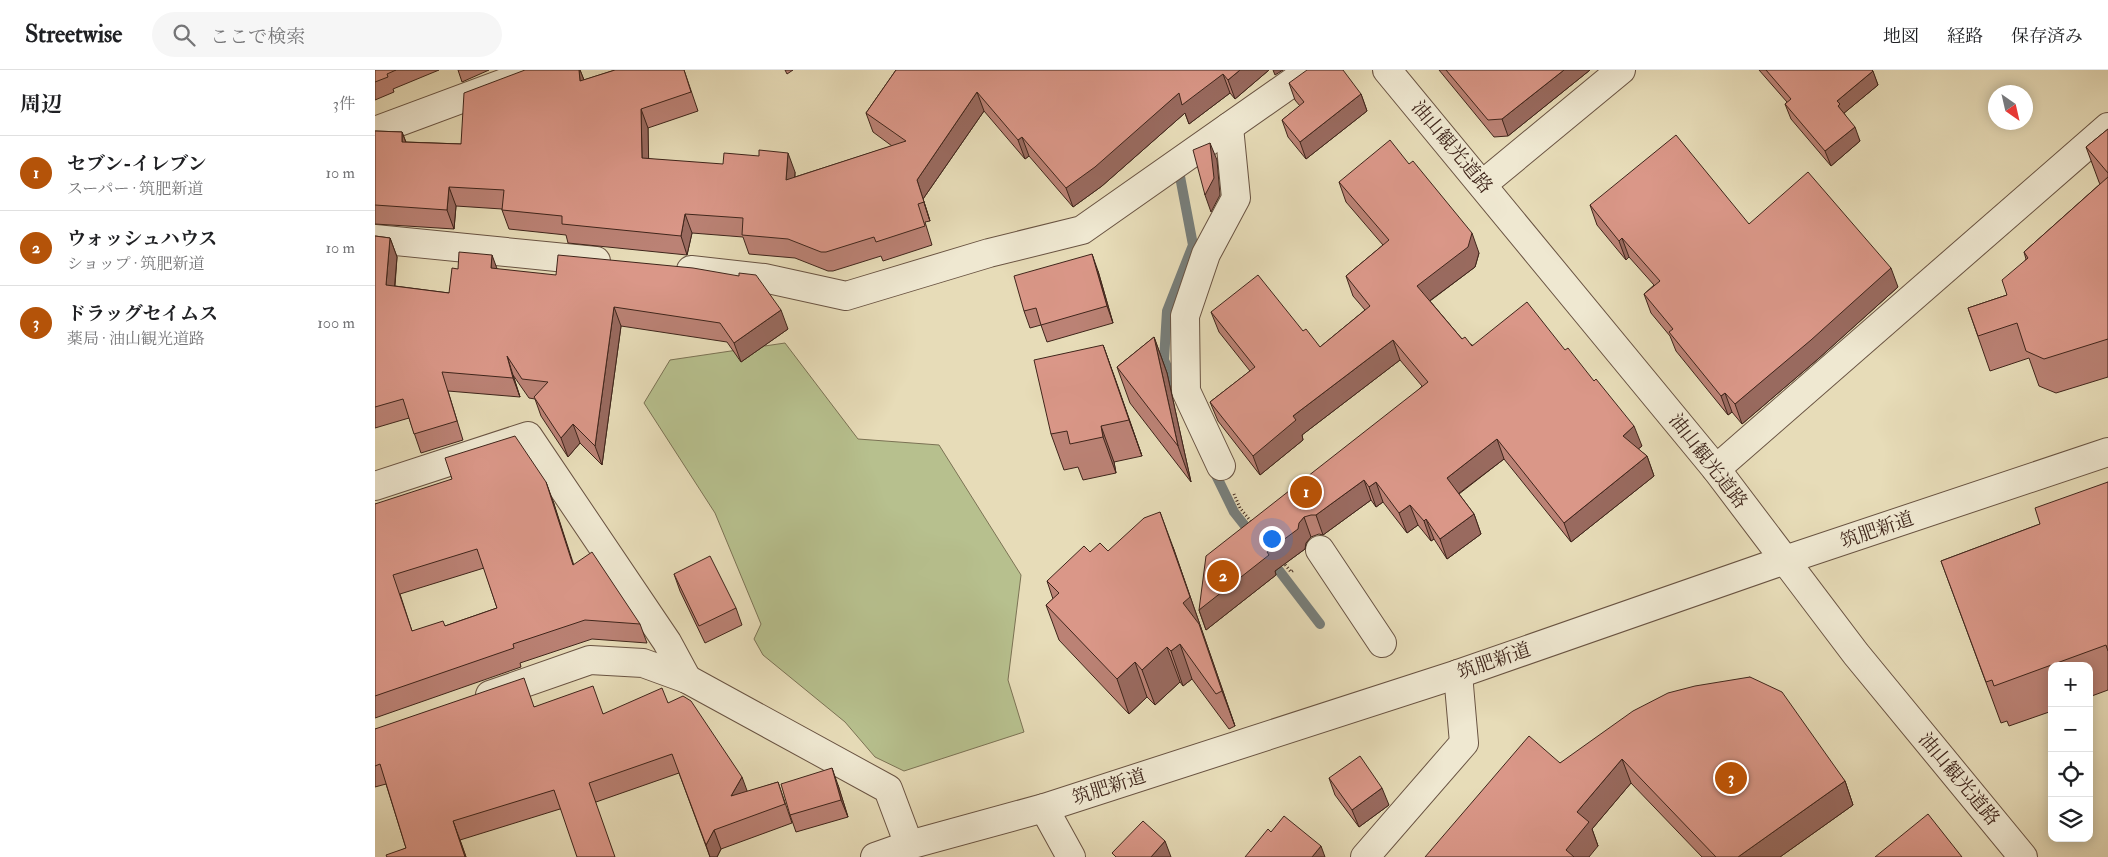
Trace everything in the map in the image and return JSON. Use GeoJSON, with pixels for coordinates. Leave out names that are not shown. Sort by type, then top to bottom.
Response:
{"type":"FeatureCollection","features":[{"type":"Feature","properties":{"kind":"street"},"geometry":{"type":"LineString","coordinates":[[375,131],[539,70]]}},
{"type":"Feature","properties":{"kind":"street"},"geometry":{"type":"LineString","coordinates":[[667,268],[764,278],[846,296],[989,252],[1082,230],[1310,70]]}},
{"type":"Feature","properties":{"kind":"street","name":"油山観光道路"},"geometry":{"type":"LineString","coordinates":[[1387,70],[1483,184],[1716,469],[1856,654],[2023,857]]}},
{"type":"Feature","properties":{"kind":"street"},"geometry":{"type":"LineString","coordinates":[[1483,184],[1621,70]]}},
{"type":"Feature","properties":{"kind":"street"},"geometry":{"type":"LineString","coordinates":[[1221,466],[1186,391],[1185,316],[1206,254],[1236,198],[1229,127]]}},
{"type":"Feature","properties":{"kind":"street"},"geometry":{"type":"LineString","coordinates":[[1716,469],[2108,127]]}},
{"type":"Feature","properties":{"kind":"street"},"geometry":{"type":"LineString","coordinates":[[375,239],[618,263]]}},
{"type":"Feature","properties":{"kind":"street"},"geometry":{"type":"LineString","coordinates":[[375,486],[528,436],[667,642],[687,679]]}},
{"type":"Feature","properties":{"kind":"street","name":"筑肥新道"},"geometry":{"type":"LineString","coordinates":[[875,857],[909,845],[1045,808],[1458,674],[1785,560],[2108,452]]}},
{"type":"Feature","properties":{"kind":"street"},"geometry":{"type":"LineString","coordinates":[[1320,550],[1382,643]]}},
{"type":"Feature","properties":{"kind":"street"},"geometry":{"type":"LineString","coordinates":[[468,702],[589,660],[643,663],[687,679],[888,789],[909,845]]}},
{"type":"Feature","properties":{"kind":"street"},"geometry":{"type":"LineString","coordinates":[[1365,857],[1464,743],[1458,674]]}},
{"type":"Feature","properties":{"kind":"street"},"geometry":{"type":"LineString","coordinates":[[1045,808],[1071,857]]}},
{"type":"Feature","properties":{"kind":"path"},"geometry":{"type":"LineString","coordinates":[[1221,466],[1240,508],[1257,530]]}},
{"type":"Feature","properties":{"kind":"path"},"geometry":{"type":"LineString","coordinates":[[1280,558],[1291,572],[1320,550]]}},
{"type":"Feature","properties":{"kind":"green space"},"geometry":{"type":"Polygon","coordinates":[[[785,343],[858,439],[939,445],[1021,575],[1008,680],[1024,732],[904,771],[875,757],[845,722],[763,655],[754,639],[761,624],[715,513],[644,403],[670,360],[785,343]]]}},
{"type":"Feature","properties":{"kind":"building"},"geometry":{"type":"Polygon","coordinates":[[[375,70],[396,70],[387,74],[388,77],[375,82],[375,70]]]}},
{"type":"Feature","properties":{"kind":"building"},"geometry":{"type":"Polygon","coordinates":[[[525,70],[579,70],[580,81],[615,70],[684,70],[691,92],[641,109],[642,158],[723,164],[724,153],[759,156],[759,150],[788,153],[786,180],[906,141],[866,113],[896,70],[1240,70],[1228,80],[1223,74],[1182,105],[1179,93],[1095,167],[1066,188],[1022,137],[1018,140],[977,92],[917,180],[924,202],[918,204],[925,226],[876,242],[874,237],[826,252],[821,252],[788,239],[742,235],[743,218],[685,214],[681,236],[562,224],[562,216],[502,210],[504,190],[449,187],[447,210],[375,205],[375,131],[402,132],[402,142],[461,144],[464,93],[525,70]]]}},
{"type":"Feature","properties":{"kind":"building"},"geometry":{"type":"Polygon","coordinates":[[[1307,70],[1343,70],[1361,94],[1300,142],[1282,120],[1304,102],[1289,83],[1307,70]]]}},
{"type":"Feature","properties":{"kind":"building"},"geometry":{"type":"Polygon","coordinates":[[[1446,70],[1564,70],[1502,119],[1488,120],[1446,70]]]}},
{"type":"Feature","properties":{"kind":"building"},"geometry":{"type":"Polygon","coordinates":[[[1766,70],[1873,71],[1837,101],[1840,104],[1838,106],[1855,127],[1825,151],[1785,104],[1791,99],[1766,70]]]}},
{"type":"Feature","properties":{"kind":"building"},"geometry":{"type":"Polygon","coordinates":[[[2108,129],[2108,173],[2086,147],[2108,129]]]}},
{"type":"Feature","properties":{"kind":"building"},"geometry":{"type":"Polygon","coordinates":[[[1676,135],[1749,224],[1808,172],[1891,268],[1811,340],[1735,404],[1725,393],[1721,396],[1669,332],[1673,329],[1644,294],[1660,281],[1622,238],[1619,241],[1590,205],[1676,135]]]}},
{"type":"Feature","properties":{"kind":"building"},"geometry":{"type":"Polygon","coordinates":[[[1390,140],[1409,164],[1413,161],[1472,233],[1468,247],[1417,286],[1462,339],[1465,337],[1472,346],[1527,302],[1565,350],[1568,348],[1634,426],[1623,436],[1647,456],[1564,523],[1497,439],[1447,478],[1474,514],[1440,539],[1426,519],[1424,521],[1410,505],[1399,513],[1376,482],[1369,487],[1364,480],[1316,515],[1304,517],[1299,523],[1298,529],[1267,552],[1269,555],[1199,610],[1206,556],[1428,382],[1393,340],[1293,416],[1296,420],[1253,456],[1210,402],[1255,367],[1211,312],[1258,275],[1303,331],[1306,329],[1320,347],[1370,306],[1346,276],[1389,240],[1339,182],[1390,140]]]}},
{"type":"Feature","properties":{"kind":"building"},"geometry":{"type":"Polygon","coordinates":[[[1210,143],[1214,178],[1205,195],[1193,150],[1210,143]]]}},
{"type":"Feature","properties":{"kind":"building"},"geometry":{"type":"Polygon","coordinates":[[[2108,177],[2108,339],[2044,359],[2026,351],[2017,323],[1978,336],[1968,308],[2007,295],[2002,280],[2028,258],[2024,252],[2108,177]]]}},
{"type":"Feature","properties":{"kind":"building"},"geometry":{"type":"Polygon","coordinates":[[[375,236],[390,238],[386,285],[449,293],[452,268],[458,269],[459,252],[492,255],[491,268],[556,275],[558,255],[693,268],[739,276],[739,273],[756,275],[781,310],[734,343],[720,323],[614,307],[595,446],[573,424],[561,438],[534,397],[548,382],[522,379],[507,356],[513,378],[442,372],[457,421],[414,434],[403,399],[375,407],[375,236]]]}},
{"type":"Feature","properties":{"kind":"building"},"geometry":{"type":"Polygon","coordinates":[[[1092,254],[1107,306],[1041,325],[1036,308],[1024,311],[1014,276],[1092,254]]]}},
{"type":"Feature","properties":{"kind":"building"},"geometry":{"type":"Polygon","coordinates":[[[1154,337],[1178,446],[1117,367],[1154,337]]]}},
{"type":"Feature","properties":{"kind":"building"},"geometry":{"type":"Polygon","coordinates":[[[1103,345],[1129,420],[1101,426],[1103,437],[1070,444],[1067,431],[1051,434],[1034,360],[1103,345]]]}},
{"type":"Feature","properties":{"kind":"building"},"geometry":{"type":"Polygon","coordinates":[[[515,436],[546,482],[573,565],[592,552],[640,624],[585,620],[513,644],[514,648],[375,696],[375,504],[452,479],[445,458],[515,436]],[[477,549],[393,575],[412,631],[443,621],[445,626],[497,608],[477,549]]]}},
{"type":"Feature","properties":{"kind":"building"},"geometry":{"type":"Polygon","coordinates":[[[2108,482],[2108,651],[2106,645],[2060,662],[2048,662],[2048,666],[1994,686],[1992,680],[1986,682],[1941,561],[2040,524],[2035,508],[2108,482]]]}},
{"type":"Feature","properties":{"kind":"building"},"geometry":{"type":"Polygon","coordinates":[[[1160,512],[1190,597],[1183,603],[1199,624],[1222,691],[1216,694],[1180,644],[1171,651],[1167,647],[1142,670],[1135,662],[1117,679],[1046,605],[1059,593],[1047,581],[1084,546],[1090,552],[1100,543],[1108,551],[1144,518],[1160,512]]]}},
{"type":"Feature","properties":{"kind":"building"},"geometry":{"type":"Polygon","coordinates":[[[710,556],[736,608],[699,626],[674,574],[710,556]]]}},
{"type":"Feature","properties":{"kind":"building"},"geometry":{"type":"Polygon","coordinates":[[[1750,677],[1782,692],[1845,781],[1738,857],[1716,857],[1622,759],[1577,812],[1589,822],[1566,850],[1574,857],[1425,857],[1529,736],[1560,763],[1633,711],[1668,693],[1695,686],[1750,677]]]}},
{"type":"Feature","properties":{"kind":"building"},"geometry":{"type":"Polygon","coordinates":[[[524,678],[534,707],[593,686],[603,714],[662,688],[668,703],[683,696],[691,701],[742,777],[731,796],[778,782],[785,804],[714,830],[706,845],[672,754],[589,783],[615,857],[577,857],[554,790],[453,821],[465,857],[387,857],[386,855],[406,848],[380,764],[375,766],[375,729],[524,678]]]}},
{"type":"Feature","properties":{"kind":"building"},"geometry":{"type":"Polygon","coordinates":[[[1360,756],[1382,788],[1352,810],[1329,778],[1360,756]]]}},
{"type":"Feature","properties":{"kind":"building"},"geometry":{"type":"Polygon","coordinates":[[[832,768],[841,800],[790,815],[781,784],[832,768]]]}},
{"type":"Feature","properties":{"kind":"building"},"geometry":{"type":"Polygon","coordinates":[[[1928,814],[1962,857],[1875,857],[1928,814]]]}},
{"type":"Feature","properties":{"kind":"building"},"geometry":{"type":"Polygon","coordinates":[[[1284,816],[1321,846],[1312,857],[1245,857],[1268,829],[1271,832],[1284,816]]]}},
{"type":"Feature","properties":{"kind":"building"},"geometry":{"type":"Polygon","coordinates":[[[1143,821],[1165,841],[1151,857],[1116,857],[1112,853],[1143,821]]]}},
{"type":"Feature","properties":{"kind":"waterway"},"geometry":{"type":"LineString","coordinates":[[1177,390],[1164,360],[1167,311],[1193,245],[1178,166]]}},
{"type":"Feature","properties":{"kind":"waterway"},"geometry":{"type":"LineString","coordinates":[[1212,467],[1234,512],[1253,536]]}},
{"type":"Feature","properties":{"kind":"waterway"},"geometry":{"type":"LineString","coordinates":[[1271,560],[1320,624]]}},
{"type":"Feature","properties":{"kind":"place","name":"セブン-イレブン"},"geometry":{"type":"Point","coordinates":[1306,492]}},
{"type":"Feature","properties":{"kind":"place","name":"ウォッシュハウス"},"geometry":{"type":"Point","coordinates":[1223,576]}},
{"type":"Feature","properties":{"kind":"place","name":"ドラッグセイムス"},"geometry":{"type":"Point","coordinates":[1731,778]}}]}
